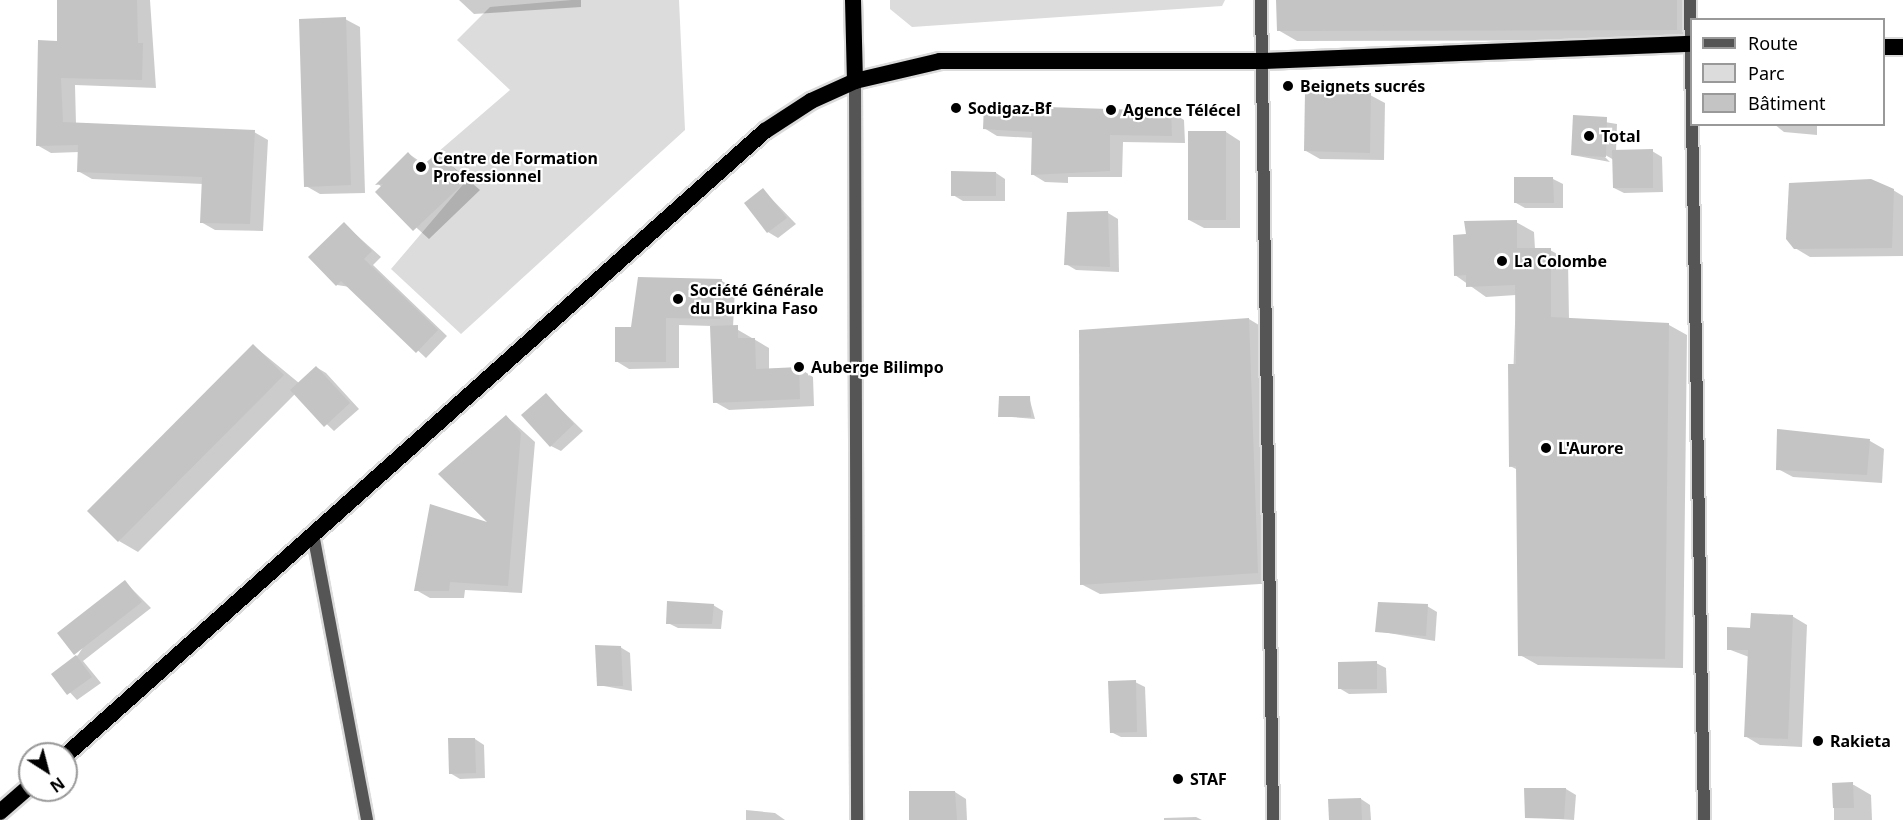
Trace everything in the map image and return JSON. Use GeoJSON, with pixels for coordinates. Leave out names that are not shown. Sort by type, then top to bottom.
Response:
{"type":"FeatureCollection","features":[{"type":"Feature","properties":{"kind":"highway"},"geometry":{"type":"LineString","coordinates":[[853,0],[855,81]]}},
{"type":"Feature","properties":{"kind":"highway"},"geometry":{"type":"LineString","coordinates":[[78,745],[314,539],[765,132],[811,101],[855,81],[940,61],[1264,61],[1690,44]]}},
{"type":"Feature","properties":{"kind":"highway"},"geometry":{"type":"LineString","coordinates":[[1885,47],[1903,47]]}},
{"type":"Feature","properties":{"kind":"highway"},"geometry":{"type":"LineString","coordinates":[[0,812],[18,796]]}},
{"type":"Feature","properties":{"kind":"street"},"geometry":{"type":"LineString","coordinates":[[1262,0],[1273,820]]}},
{"type":"Feature","properties":{"kind":"street"},"geometry":{"type":"LineString","coordinates":[[1690,0],[1690,18]]}},
{"type":"Feature","properties":{"kind":"street"},"geometry":{"type":"LineString","coordinates":[[855,81],[857,820]]}},
{"type":"Feature","properties":{"kind":"street"},"geometry":{"type":"LineString","coordinates":[[1692,126],[1704,820]]}},
{"type":"Feature","properties":{"kind":"street"},"geometry":{"type":"LineString","coordinates":[[314,539],[367,820]]}},
{"type":"Feature","properties":{"kind":"green space"},"geometry":{"type":"Polygon","coordinates":[[[572,0],[679,0],[685,130],[461,334],[391,269],[466,181],[438,152],[510,90],[457,40],[490,7],[572,0]]]}},
{"type":"Feature","properties":{"kind":"green space"},"geometry":{"type":"Polygon","coordinates":[[[890,0],[1225,0],[1222,6],[912,27],[890,9],[890,0]]]}},
{"type":"Feature","properties":{"kind":"building"},"geometry":{"type":"Polygon","coordinates":[[[57,0],[137,0],[138,43],[143,43],[142,80],[61,78],[63,122],[255,130],[250,224],[200,223],[202,177],[77,172],[78,145],[36,146],[38,40],[57,41],[57,0]]]}},
{"type":"Feature","properties":{"kind":"building"},"geometry":{"type":"Polygon","coordinates":[[[1276,0],[1677,0],[1677,30],[1277,31],[1276,0]]]}},
{"type":"Feature","properties":{"kind":"building"},"geometry":{"type":"Polygon","coordinates":[[[346,17],[351,185],[304,187],[299,19],[346,17]]]}},
{"type":"Feature","properties":{"kind":"building"},"geometry":{"type":"Polygon","coordinates":[[[1305,92],[1371,93],[1370,153],[1304,151],[1305,92]]]}},
{"type":"Feature","properties":{"kind":"building"},"geometry":{"type":"Polygon","coordinates":[[[984,105],[1171,111],[1172,136],[1110,135],[1110,171],[1031,175],[1032,132],[983,129],[984,105]]]}},
{"type":"Feature","properties":{"kind":"building","name":"Total"},"geometry":{"type":"Polygon","coordinates":[[[1573,115],[1607,117],[1606,157],[1571,155],[1573,115]]]}},
{"type":"Feature","properties":{"kind":"building"},"geometry":{"type":"Polygon","coordinates":[[[1188,131],[1226,131],[1226,220],[1188,220],[1188,131]]]}},
{"type":"Feature","properties":{"kind":"building"},"geometry":{"type":"Polygon","coordinates":[[[1653,149],[1653,188],[1613,188],[1612,150],[1653,149]]]}},
{"type":"Feature","properties":{"kind":"building"},"geometry":{"type":"Polygon","coordinates":[[[408,152],[421,167],[438,152],[466,181],[413,231],[375,192],[383,184],[375,185],[408,152]]]}},
{"type":"Feature","properties":{"kind":"building"},"geometry":{"type":"Polygon","coordinates":[[[951,171],[996,172],[996,196],[951,196],[951,171]]]}},
{"type":"Feature","properties":{"kind":"building"},"geometry":{"type":"Polygon","coordinates":[[[1514,177],[1553,177],[1554,203],[1514,203],[1514,177]]]}},
{"type":"Feature","properties":{"kind":"building"},"geometry":{"type":"Polygon","coordinates":[[[1871,179],[1894,189],[1892,248],[1794,249],[1786,239],[1789,183],[1871,179]]]}},
{"type":"Feature","properties":{"kind":"building"},"geometry":{"type":"Polygon","coordinates":[[[763,188],[787,218],[767,233],[744,203],[763,188]]]}},
{"type":"Feature","properties":{"kind":"building"},"geometry":{"type":"Polygon","coordinates":[[[1108,211],[1110,267],[1064,265],[1067,212],[1108,211]]]}},
{"type":"Feature","properties":{"kind":"building"},"geometry":{"type":"Polygon","coordinates":[[[1517,220],[1517,248],[1551,248],[1551,317],[1669,323],[1665,659],[1518,656],[1516,466],[1509,467],[1508,364],[1516,364],[1515,285],[1466,287],[1466,275],[1454,276],[1453,235],[1466,234],[1464,221],[1517,220]]]}},
{"type":"Feature","properties":{"kind":"building"},"geometry":{"type":"Polygon","coordinates":[[[344,222],[372,251],[364,259],[438,330],[416,353],[341,281],[336,286],[308,257],[344,222]]]}},
{"type":"Feature","properties":{"kind":"building","name":"Société Générale du Burkina Faso"},"geometry":{"type":"Polygon","coordinates":[[[638,277],[722,279],[720,319],[666,318],[666,362],[615,362],[615,327],[631,327],[638,277]]]}},
{"type":"Feature","properties":{"kind":"building"},"geometry":{"type":"Polygon","coordinates":[[[1249,318],[1258,573],[1080,585],[1079,330],[1249,318]]]}},
{"type":"Feature","properties":{"kind":"building"},"geometry":{"type":"Polygon","coordinates":[[[738,325],[738,338],[755,338],[756,369],[799,367],[800,399],[713,403],[710,326],[738,325]]]}},
{"type":"Feature","properties":{"kind":"building"},"geometry":{"type":"Polygon","coordinates":[[[253,344],[284,375],[118,542],[87,511],[253,344]]]}},
{"type":"Feature","properties":{"kind":"building"},"geometry":{"type":"Polygon","coordinates":[[[316,366],[350,403],[324,427],[290,390],[316,366]]]}},
{"type":"Feature","properties":{"kind":"building"},"geometry":{"type":"Polygon","coordinates":[[[546,393],[574,424],[550,447],[521,415],[546,393]]]}},
{"type":"Feature","properties":{"kind":"building"},"geometry":{"type":"Polygon","coordinates":[[[999,396],[1030,396],[1031,417],[998,417],[999,396]]]}},
{"type":"Feature","properties":{"kind":"building"},"geometry":{"type":"Polygon","coordinates":[[[506,415],[521,433],[508,586],[450,582],[449,591],[414,591],[430,504],[487,522],[438,474],[506,415]]]}},
{"type":"Feature","properties":{"kind":"building"},"geometry":{"type":"Polygon","coordinates":[[[1777,429],[1870,439],[1867,475],[1776,470],[1777,429]]]}},
{"type":"Feature","properties":{"kind":"building"},"geometry":{"type":"Polygon","coordinates":[[[125,580],[142,602],[74,655],[57,633],[125,580]]]}},
{"type":"Feature","properties":{"kind":"building"},"geometry":{"type":"Polygon","coordinates":[[[667,601],[714,604],[712,624],[666,624],[667,601]]]}},
{"type":"Feature","properties":{"kind":"building"},"geometry":{"type":"Polygon","coordinates":[[[1378,602],[1428,604],[1426,636],[1375,632],[1378,602]]]}},
{"type":"Feature","properties":{"kind":"building"},"geometry":{"type":"Polygon","coordinates":[[[1751,613],[1793,615],[1788,739],[1744,737],[1748,650],[1727,650],[1727,627],[1750,628],[1751,613]]]}},
{"type":"Feature","properties":{"kind":"building"},"geometry":{"type":"Polygon","coordinates":[[[595,645],[621,646],[623,686],[597,686],[595,645]]]}},
{"type":"Feature","properties":{"kind":"building"},"geometry":{"type":"Polygon","coordinates":[[[76,655],[92,677],[67,695],[51,674],[76,655]]]}},
{"type":"Feature","properties":{"kind":"building"},"geometry":{"type":"Polygon","coordinates":[[[1377,661],[1377,689],[1338,689],[1338,662],[1377,661]]]}},
{"type":"Feature","properties":{"kind":"building"},"geometry":{"type":"Polygon","coordinates":[[[1136,680],[1137,732],[1110,733],[1108,681],[1136,680]]]}},
{"type":"Feature","properties":{"kind":"building"},"geometry":{"type":"Polygon","coordinates":[[[448,738],[475,738],[476,773],[449,774],[448,738]]]}},
{"type":"Feature","properties":{"kind":"building"},"geometry":{"type":"Polygon","coordinates":[[[1853,782],[1854,808],[1833,808],[1832,783],[1853,782]]]}},
{"type":"Feature","properties":{"kind":"building"},"geometry":{"type":"Polygon","coordinates":[[[1524,788],[1566,788],[1564,819],[1525,818],[1524,788]]]}},
{"type":"Feature","properties":{"kind":"building"},"geometry":{"type":"Polygon","coordinates":[[[909,791],[955,791],[957,820],[909,820],[909,791]]]}},
{"type":"Feature","properties":{"kind":"building"},"geometry":{"type":"Polygon","coordinates":[[[1361,798],[1362,820],[1329,820],[1328,799],[1361,798]]]}},
{"type":"Feature","properties":{"kind":"place","name":"Beignets sucrés"},"geometry":{"type":"Point","coordinates":[1288,86]}},
{"type":"Feature","properties":{"kind":"place","name":"Sodigaz-Bf"},"geometry":{"type":"Point","coordinates":[956,108]}},
{"type":"Feature","properties":{"kind":"place","name":"Agence Télécel"},"geometry":{"type":"Point","coordinates":[1111,110]}},
{"type":"Feature","properties":{"kind":"place","name":"Total"},"geometry":{"type":"Point","coordinates":[1589,136]}},
{"type":"Feature","properties":{"kind":"place","name":"Centre de Formation Professionnel"},"geometry":{"type":"Point","coordinates":[421,167]}},
{"type":"Feature","properties":{"kind":"place","name":"La Colombe"},"geometry":{"type":"Point","coordinates":[1502,261]}},
{"type":"Feature","properties":{"kind":"place","name":"Société Générale du Burkina Faso"},"geometry":{"type":"Point","coordinates":[678,299]}},
{"type":"Feature","properties":{"kind":"place","name":"Auberge Bilimpo"},"geometry":{"type":"Point","coordinates":[799,367]}},
{"type":"Feature","properties":{"kind":"place","name":"L'Aurore"},"geometry":{"type":"Point","coordinates":[1546,448]}},
{"type":"Feature","properties":{"kind":"place","name":"Rakieta"},"geometry":{"type":"Point","coordinates":[1818,741]}},
{"type":"Feature","properties":{"kind":"place","name":"STAF"},"geometry":{"type":"Point","coordinates":[1178,779]}}]}
